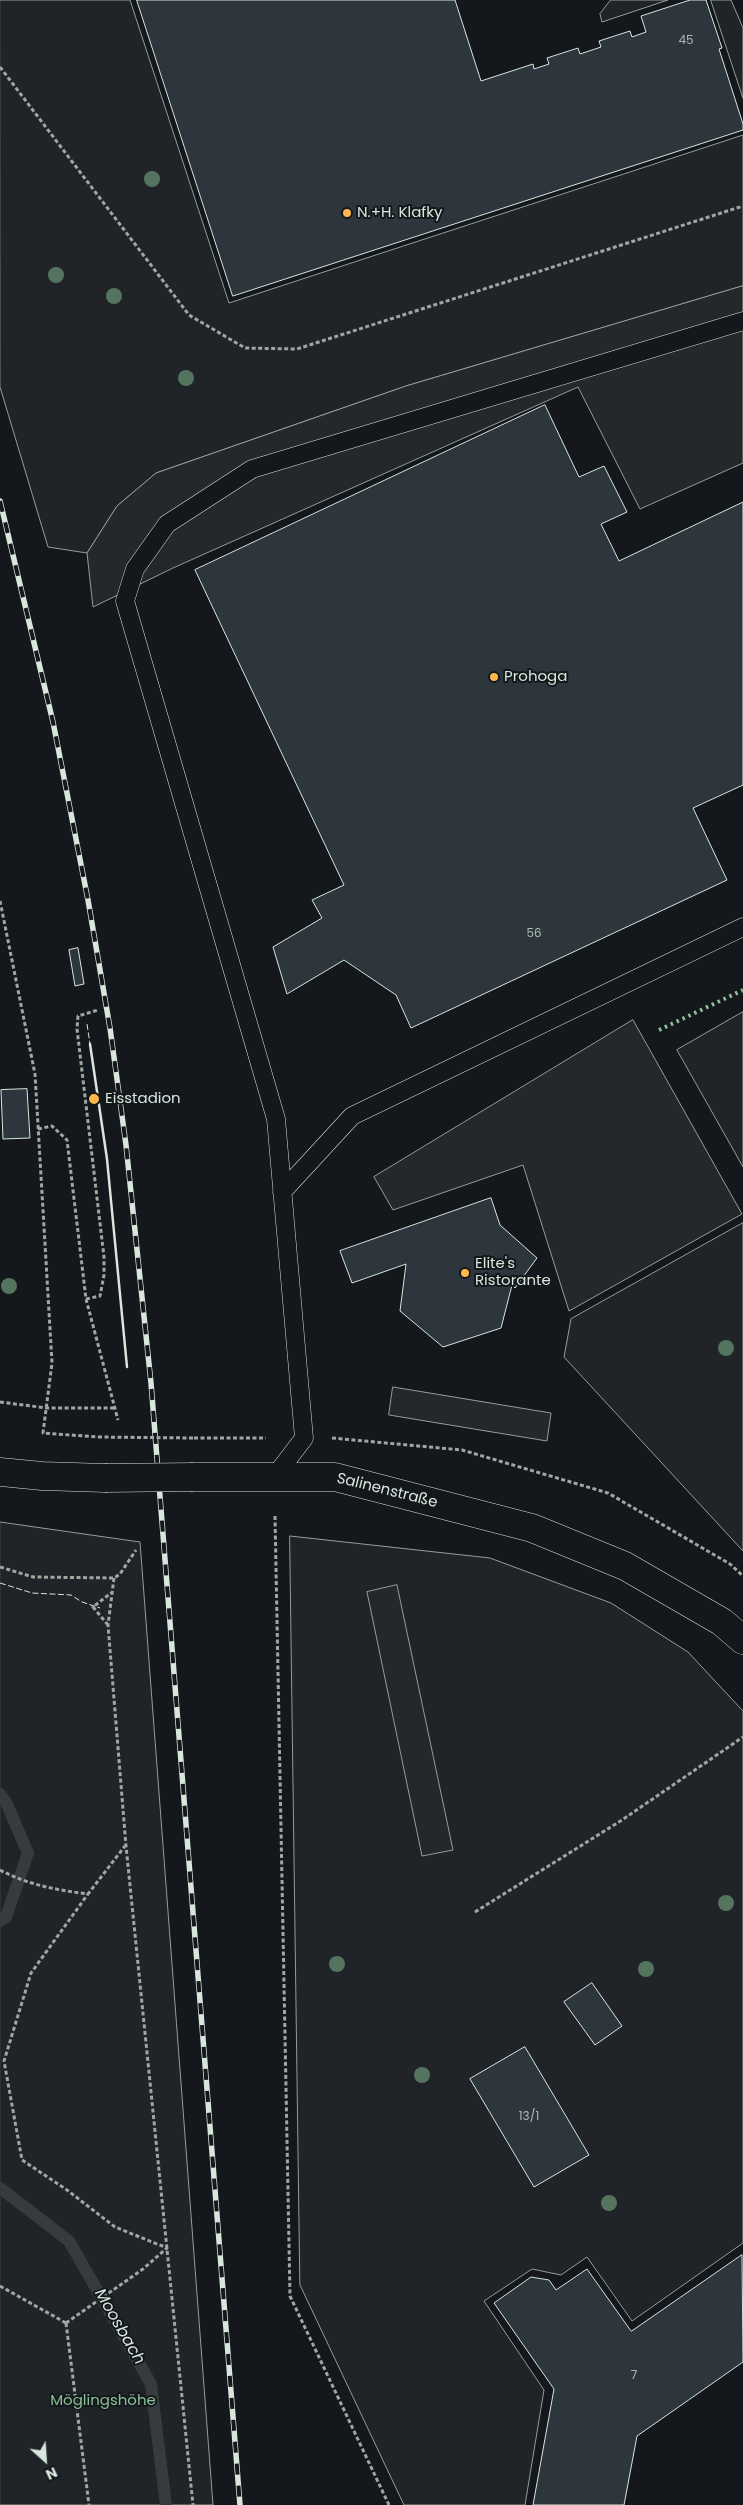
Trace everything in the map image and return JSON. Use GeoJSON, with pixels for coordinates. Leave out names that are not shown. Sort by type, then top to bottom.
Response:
{"type":"FeatureCollection","features":[{"type":"Feature","properties":{"kind":"street","name":"Salinenstraße"},"geometry":{"type":"LineString","coordinates":[[0,1472],[42,1476],[105,1478],[335,1477],[532,1528],[625,1566],[722,1622],[743,1640]]}},
{"type":"Feature","properties":{"kind":"lane"},"geometry":{"type":"LineString","coordinates":[[275,1476],[304,1438],[276,1119],[124,601],[135,569],[168,524],[252,469],[743,321]]}},
{"type":"Feature","properties":{"kind":"lane"},"geometry":{"type":"LineString","coordinates":[[282,1192],[352,1116],[743,927]]}},
{"type":"Feature","properties":{"kind":"path"},"geometry":{"type":"LineString","coordinates":[[0,67],[189,315],[245,348],[297,349],[743,206]]}},
{"type":"Feature","properties":{"kind":"path"},"geometry":{"type":"LineString","coordinates":[[0,901],[35,1074],[43,1236],[52,1363],[43,1433],[98,1437],[328,1437],[462,1450],[608,1494],[730,1564],[743,1576]]}},
{"type":"Feature","properties":{"kind":"path"},"geometry":{"type":"LineString","coordinates":[[86,1299],[100,1296],[104,1275],[104,1257],[77,1029],[78,1016],[98,1010]]}},
{"type":"Feature","properties":{"kind":"path"},"geometry":{"type":"LineString","coordinates":[[38,1129],[52,1126],[67,1140],[86,1299],[118,1420]]}},
{"type":"Feature","properties":{"kind":"path"},"geometry":{"type":"LineString","coordinates":[[0,1402],[47,1408],[115,1408]]}},
{"type":"Feature","properties":{"kind":"path"},"geometry":{"type":"LineString","coordinates":[[275,1516],[290,2296],[389,2505]]}},
{"type":"Feature","properties":{"kind":"path"},"geometry":{"type":"LineString","coordinates":[[0,1567],[33,1577],[114,1578],[120,1574],[136,1550]]}},
{"type":"Feature","properties":{"kind":"path"},"geometry":{"type":"LineString","coordinates":[[114,1578],[108,1625],[126,1846],[193,2505]]}},
{"type":"Feature","properties":{"kind":"path"},"geometry":{"type":"LineString","coordinates":[[108,1625],[93,1607],[111,1593]]}},
{"type":"Feature","properties":{"kind":"path"},"geometry":{"type":"LineString","coordinates":[[474,1912],[622,1820],[743,1737]]}},
{"type":"Feature","properties":{"kind":"path"},"geometry":{"type":"LineString","coordinates":[[126,1846],[88,1894],[31,1973],[4,2061],[22,2160],[67,2190],[115,2227],[167,2248]]}},
{"type":"Feature","properties":{"kind":"path"},"geometry":{"type":"LineString","coordinates":[[0,1870],[20,1881],[88,1894]]}},
{"type":"Feature","properties":{"kind":"path"},"geometry":{"type":"LineString","coordinates":[[66,2323],[143,2268],[167,2248]]}},
{"type":"Feature","properties":{"kind":"path"},"geometry":{"type":"LineString","coordinates":[[0,2286],[66,2323]]}},
{"type":"Feature","properties":{"kind":"path"},"geometry":{"type":"LineString","coordinates":[[66,2323],[89,2505]]}},
{"type":"Feature","properties":{"kind":"green space"},"geometry":{"type":"Polygon","coordinates":[[[0,0],[130,0],[229,303],[743,135],[743,286],[406,386],[156,473],[117,506],[87,553],[48,547],[0,387],[0,0]]]}},
{"type":"Feature","properties":{"kind":"green space"},"geometry":{"type":"Polygon","coordinates":[[[611,0],[668,0],[602,22],[600,14],[611,0]]]}},
{"type":"Feature","properties":{"kind":"green space"},"geometry":{"type":"Polygon","coordinates":[[[711,0],[731,0],[743,28],[743,98],[711,0]]]}},
{"type":"Feature","properties":{"kind":"green space"},"geometry":{"type":"Polygon","coordinates":[[[743,1012],[743,1167],[677,1050],[743,1012]]]}},
{"type":"Feature","properties":{"kind":"green space"},"geometry":{"type":"Polygon","coordinates":[[[743,1223],[743,1551],[564,1357],[571,1319],[743,1223]]]}},
{"type":"Feature","properties":{"kind":"green space","name":"Möglingshöhe"},"geometry":{"type":"Polygon","coordinates":[[[0,1522],[140,1542],[213,2505],[0,2505],[0,1522]]]}},
{"type":"Feature","properties":{"kind":"green space"},"geometry":{"type":"Polygon","coordinates":[[[290,1536],[490,1558],[611,1603],[688,1652],[743,1711],[743,2243],[632,2321],[587,2257],[561,2275],[532,2269],[484,2301],[544,2390],[525,2505],[404,2505],[300,2285],[290,1536]]]}},
{"type":"Feature","properties":{"kind":"shaded area"},"geometry":{"type":"Polygon","coordinates":[[[743,286],[743,463],[640,509],[578,387],[173,568],[93,607],[87,553],[117,506],[156,473],[406,386],[743,286]]]}},
{"type":"Feature","properties":{"kind":"shaded area"},"geometry":{"type":"Polygon","coordinates":[[[633,1020],[742,1214],[569,1311],[523,1165],[393,1210],[374,1177],[633,1020]]]}},
{"type":"Feature","properties":{"kind":"shaded area"},"geometry":{"type":"Polygon","coordinates":[[[393,1387],[551,1413],[547,1441],[389,1415],[393,1387]]]}},
{"type":"Feature","properties":{"kind":"shaded area"},"geometry":{"type":"Polygon","coordinates":[[[397,1585],[453,1850],[422,1856],[367,1592],[397,1585]]]}},
{"type":"Feature","properties":{"kind":"building","name":"N.+H. Klafky"},"geometry":{"type":"Polygon","coordinates":[[[137,0],[455,0],[481,81],[533,64],[534,69],[549,64],[547,58],[578,48],[580,54],[601,47],[599,41],[630,31],[632,37],[646,32],[641,16],[690,0],[706,0],[722,48],[719,49],[743,124],[743,130],[233,296],[137,0]]]}},
{"type":"Feature","properties":{"kind":"building","name":"Prohoga"},"geometry":{"type":"Polygon","coordinates":[[[545,405],[579,477],[604,466],[627,512],[601,524],[619,561],[743,502],[743,785],[693,808],[727,880],[411,1028],[396,995],[344,960],[287,994],[273,947],[322,918],[312,900],[344,885],[195,570],[545,405]]]}},
{"type":"Feature","properties":{"kind":"building"},"geometry":{"type":"Polygon","coordinates":[[[78,948],[84,984],[75,986],[69,950],[78,948]]]}},
{"type":"Feature","properties":{"kind":"building"},"geometry":{"type":"Polygon","coordinates":[[[27,1089],[30,1138],[3,1139],[1,1090],[27,1089]]]}},
{"type":"Feature","properties":{"kind":"building","name":"Elite's Ristorante"},"geometry":{"type":"Polygon","coordinates":[[[491,1198],[500,1225],[537,1258],[515,1288],[512,1285],[501,1328],[443,1347],[400,1311],[406,1264],[352,1283],[340,1251],[491,1198]]]}},
{"type":"Feature","properties":{"kind":"building"},"geometry":{"type":"Polygon","coordinates":[[[592,1983],[622,2026],[595,2045],[564,2002],[592,1983]]]}},
{"type":"Feature","properties":{"kind":"building"},"geometry":{"type":"Polygon","coordinates":[[[525,2047],[589,2155],[534,2187],[470,2079],[525,2047]]]}},
{"type":"Feature","properties":{"kind":"building"},"geometry":{"type":"Polygon","coordinates":[[[742,2255],[743,2362],[637,2436],[624,2505],[533,2505],[554,2389],[494,2303],[531,2277],[549,2280],[556,2290],[587,2269],[631,2331],[742,2255]]]}},
{"type":"Feature","properties":{"kind":"waterway","name":"Moosbach"},"geometry":{"type":"LineString","coordinates":[[0,1794],[6,1802],[28,1853],[6,1917],[0,1921]]}},
{"type":"Feature","properties":{"kind":"waterway","name":"Moosbach"},"geometry":{"type":"LineString","coordinates":[[0,2188],[69,2241],[151,2384],[166,2505]]}},
{"type":"Feature","properties":{"kind":"railway"},"geometry":{"type":"LineString","coordinates":[[0,501],[53,722],[88,900],[110,1028],[126,1145],[151,1383],[240,2505]]}},
{"type":"Feature","properties":{"kind":"hedge"},"geometry":{"type":"LineString","coordinates":[[659,1030],[743,990]]}},
{"type":"Feature","properties":{"kind":"fence"},"geometry":{"type":"LineString","coordinates":[[87,1024],[90,1044]]}},
{"type":"Feature","properties":{"kind":"fence"},"geometry":{"type":"LineString","coordinates":[[0,1583],[32,1593],[71,1595],[82,1602],[100,1608]]}},
{"type":"Feature","properties":{"kind":"wall"},"geometry":{"type":"LineString","coordinates":[[90,1044],[107,1159],[127,1367]]}},
{"type":"Feature","properties":{"kind":"place","name":"N.+H. Klafky"},"geometry":{"type":"Point","coordinates":[347,213]}},
{"type":"Feature","properties":{"kind":"place","name":"Prohoga"},"geometry":{"type":"Point","coordinates":[494,677]}},
{"type":"Feature","properties":{"kind":"place","name":"Eisstadion"},"geometry":{"type":"Point","coordinates":[94,1099]}},
{"type":"Feature","properties":{"kind":"place","name":"Elite's Ristorante"},"geometry":{"type":"Point","coordinates":[465,1273]}}]}
